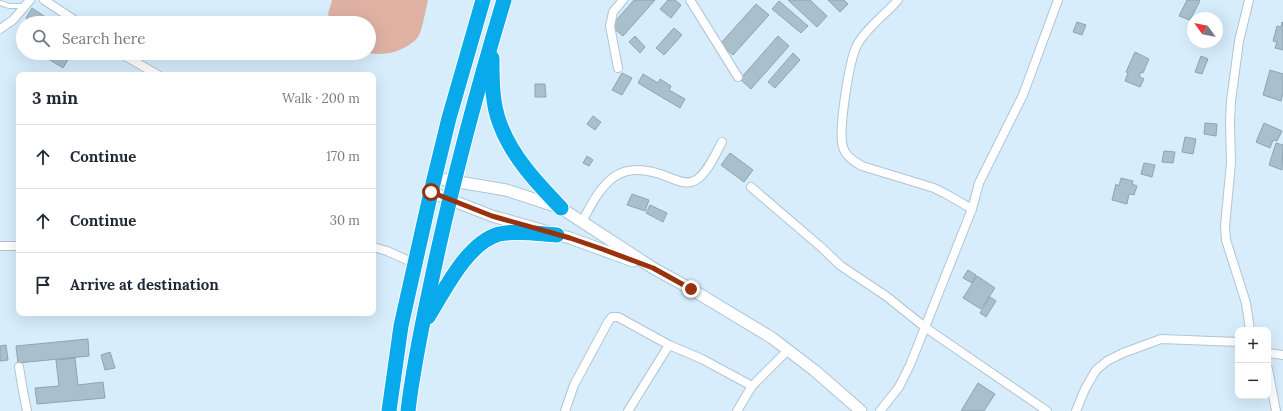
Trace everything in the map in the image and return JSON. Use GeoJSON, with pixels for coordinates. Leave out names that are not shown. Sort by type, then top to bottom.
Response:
{"type":"FeatureCollection","features":[{"type":"Feature","properties":{"kind":"highway"},"geometry":{"type":"LineString","coordinates":[[389,411],[401,326],[433,185],[449,118],[483,0]]}},
{"type":"Feature","properties":{"kind":"highway"},"geometry":{"type":"LineString","coordinates":[[408,411],[412,376],[449,200],[491,42],[504,0]]}},
{"type":"Feature","properties":{"kind":"highway"},"geometry":{"type":"LineString","coordinates":[[491,42],[494,98],[499,123],[508,142],[521,163],[538,184],[561,208]]}},
{"type":"Feature","properties":{"kind":"highway"},"geometry":{"type":"LineString","coordinates":[[423,324],[461,266],[484,240],[500,234],[519,233],[558,235]]}},
{"type":"Feature","properties":{"kind":"street"},"geometry":{"type":"LineString","coordinates":[[44,0],[68,16]]}},
{"type":"Feature","properties":{"kind":"street"},"geometry":{"type":"LineString","coordinates":[[618,68],[610,26],[614,12],[623,0]]}},
{"type":"Feature","properties":{"kind":"street"},"geometry":{"type":"LineString","coordinates":[[690,0],[738,77]]}},
{"type":"Feature","properties":{"kind":"street"},"geometry":{"type":"LineString","coordinates":[[898,0],[890,10],[875,21],[858,45],[850,65],[840,134],[843,149],[852,161],[862,166],[934,188],[972,209]]}},
{"type":"Feature","properties":{"kind":"street"},"geometry":{"type":"LineString","coordinates":[[880,411],[898,387],[910,365],[926,328],[972,209],[979,183],[1023,95],[1058,0]]}},
{"type":"Feature","properties":{"kind":"street"},"geometry":{"type":"LineString","coordinates":[[1246,1],[1231,101],[1231,163],[1226,240],[1246,303],[1250,327]]}},
{"type":"Feature","properties":{"kind":"street"},"geometry":{"type":"LineString","coordinates":[[17,16],[28,3]]}},
{"type":"Feature","properties":{"kind":"street"},"geometry":{"type":"LineString","coordinates":[[0,29],[16,17]]}},
{"type":"Feature","properties":{"kind":"street"},"geometry":{"type":"LineString","coordinates":[[132,60],[153,72]]}},
{"type":"Feature","properties":{"kind":"street"},"geometry":{"type":"LineString","coordinates":[[582,222],[607,181],[618,173],[630,170],[646,170],[685,182],[693,182],[700,177],[722,142]]}},
{"type":"Feature","properties":{"kind":"street"},"geometry":{"type":"LineString","coordinates":[[433,185],[454,182],[506,190],[561,208],[653,268],[772,338],[814,370],[861,411]]}},
{"type":"Feature","properties":{"kind":"street"},"geometry":{"type":"LineString","coordinates":[[433,185],[449,200],[492,216],[602,249],[653,268]]}},
{"type":"Feature","properties":{"kind":"street"},"geometry":{"type":"LineString","coordinates":[[751,187],[841,266],[886,296],[926,328],[1047,411]]}},
{"type":"Feature","properties":{"kind":"street"},"geometry":{"type":"LineString","coordinates":[[0,246],[16,246]]}},
{"type":"Feature","properties":{"kind":"street"},"geometry":{"type":"LineString","coordinates":[[376,248],[387,251],[416,264]]}},
{"type":"Feature","properties":{"kind":"street"},"geometry":{"type":"LineString","coordinates":[[568,410],[574,385],[586,361],[612,317],[618,317],[669,345],[702,359],[752,386]]}},
{"type":"Feature","properties":{"kind":"street"},"geometry":{"type":"LineString","coordinates":[[1076,411],[1085,389],[1096,370],[1107,360],[1123,352],[1161,339],[1235,342]]}},
{"type":"Feature","properties":{"kind":"street"},"geometry":{"type":"LineString","coordinates":[[628,411],[669,345]]}},
{"type":"Feature","properties":{"kind":"street"},"geometry":{"type":"LineString","coordinates":[[737,411],[752,386],[788,350]]}},
{"type":"Feature","properties":{"kind":"street"},"geometry":{"type":"LineString","coordinates":[[1271,353],[1283,355]]}},
{"type":"Feature","properties":{"kind":"street"},"geometry":{"type":"LineString","coordinates":[[19,367],[27,411]]}},
{"type":"Feature","properties":{"kind":"street"},"geometry":{"type":"LineString","coordinates":[[1271,384],[1276,411]]}},
{"type":"Feature","properties":{"kind":"lane"},"geometry":{"type":"LineString","coordinates":[[0,2],[9,6],[28,3]]}},
{"type":"Feature","properties":{"kind":"shaded area"},"geometry":{"type":"Polygon","coordinates":[[[332,0],[428,0],[418,37],[414,42],[402,49],[382,54],[376,54],[376,16],[329,16],[328,14],[332,0]]]}},
{"type":"Feature","properties":{"kind":"building"},"geometry":{"type":"Polygon","coordinates":[[[634,0],[655,0],[623,36],[611,26],[634,0]]]}},
{"type":"Feature","properties":{"kind":"building"},"geometry":{"type":"Polygon","coordinates":[[[668,0],[675,0],[681,5],[671,18],[660,9],[668,0]]]}},
{"type":"Feature","properties":{"kind":"building"},"geometry":{"type":"Polygon","coordinates":[[[788,0],[810,0],[827,16],[817,27],[788,0]]]}},
{"type":"Feature","properties":{"kind":"building"},"geometry":{"type":"Polygon","coordinates":[[[828,0],[844,0],[848,4],[840,12],[828,0]]]}},
{"type":"Feature","properties":{"kind":"building"},"geometry":{"type":"Polygon","coordinates":[[[1187,0],[1200,1],[1194,12],[1187,12],[1187,19],[1179,16],[1187,0]]]}},
{"type":"Feature","properties":{"kind":"building"},"geometry":{"type":"Polygon","coordinates":[[[779,1],[808,26],[801,33],[772,9],[779,1]]]}},
{"type":"Feature","properties":{"kind":"building"},"geometry":{"type":"Polygon","coordinates":[[[756,4],[769,15],[733,55],[720,44],[756,4]]]}},
{"type":"Feature","properties":{"kind":"building"},"geometry":{"type":"Polygon","coordinates":[[[32,8],[44,16],[27,16],[32,8]]]}},
{"type":"Feature","properties":{"kind":"building"},"geometry":{"type":"Polygon","coordinates":[[[1077,22],[1086,25],[1082,35],[1073,32],[1077,22]]]}},
{"type":"Feature","properties":{"kind":"building"},"geometry":{"type":"Polygon","coordinates":[[[1282,22],[1283,50],[1275,48],[1277,42],[1273,41],[1277,26],[1281,27],[1282,22]]]}},
{"type":"Feature","properties":{"kind":"building"},"geometry":{"type":"Polygon","coordinates":[[[674,28],[682,35],[664,55],[656,48],[674,28]]]}},
{"type":"Feature","properties":{"kind":"building"},"geometry":{"type":"Polygon","coordinates":[[[635,36],[645,47],[640,53],[629,42],[635,36]]]}},
{"type":"Feature","properties":{"kind":"building"},"geometry":{"type":"Polygon","coordinates":[[[778,36],[789,46],[751,89],[740,79],[778,36]]]}},
{"type":"Feature","properties":{"kind":"building"},"geometry":{"type":"Polygon","coordinates":[[[1135,52],[1149,59],[1143,73],[1141,72],[1139,76],[1144,79],[1140,87],[1125,81],[1128,73],[1126,72],[1135,52]]]}},
{"type":"Feature","properties":{"kind":"building"},"geometry":{"type":"Polygon","coordinates":[[[793,53],[800,60],[775,88],[768,82],[793,53]]]}},
{"type":"Feature","properties":{"kind":"building"},"geometry":{"type":"Polygon","coordinates":[[[1201,56],[1208,59],[1202,74],[1195,72],[1201,56]]]}},
{"type":"Feature","properties":{"kind":"building"},"geometry":{"type":"Polygon","coordinates":[[[50,60],[68,60],[63,68],[50,60]]]}},
{"type":"Feature","properties":{"kind":"building"},"geometry":{"type":"Polygon","coordinates":[[[1270,70],[1283,74],[1283,93],[1281,101],[1263,95],[1270,70]]]}},
{"type":"Feature","properties":{"kind":"building"},"geometry":{"type":"Polygon","coordinates":[[[622,73],[632,78],[622,95],[612,90],[622,73]]]}},
{"type":"Feature","properties":{"kind":"building"},"geometry":{"type":"Polygon","coordinates":[[[643,74],[658,83],[660,79],[671,86],[669,90],[685,99],[680,108],[638,83],[643,74]]]}},
{"type":"Feature","properties":{"kind":"building"},"geometry":{"type":"Polygon","coordinates":[[[535,84],[545,84],[546,97],[535,97],[535,84]]]}},
{"type":"Feature","properties":{"kind":"building"},"geometry":{"type":"Polygon","coordinates":[[[593,116],[601,122],[595,130],[587,124],[593,116]]]}},
{"type":"Feature","properties":{"kind":"building"},"geometry":{"type":"Polygon","coordinates":[[[1205,123],[1217,124],[1216,136],[1204,134],[1205,123]]]}},
{"type":"Feature","properties":{"kind":"building"},"geometry":{"type":"Polygon","coordinates":[[[1264,123],[1282,131],[1277,141],[1273,140],[1270,148],[1256,142],[1264,123]]]}},
{"type":"Feature","properties":{"kind":"building"},"geometry":{"type":"Polygon","coordinates":[[[1185,137],[1196,139],[1193,154],[1182,152],[1185,137]]]}},
{"type":"Feature","properties":{"kind":"building"},"geometry":{"type":"Polygon","coordinates":[[[1276,143],[1283,145],[1282,170],[1269,165],[1276,143]]]}},
{"type":"Feature","properties":{"kind":"building"},"geometry":{"type":"Polygon","coordinates":[[[1164,151],[1175,152],[1173,163],[1162,162],[1164,151]]]}},
{"type":"Feature","properties":{"kind":"building"},"geometry":{"type":"Polygon","coordinates":[[[730,153],[753,170],[744,182],[721,165],[730,153]]]}},
{"type":"Feature","properties":{"kind":"building"},"geometry":{"type":"Polygon","coordinates":[[[587,156],[593,160],[589,166],[583,163],[587,156]]]}},
{"type":"Feature","properties":{"kind":"building"},"geometry":{"type":"Polygon","coordinates":[[[1144,163],[1155,165],[1152,177],[1141,174],[1144,163]]]}},
{"type":"Feature","properties":{"kind":"building"},"geometry":{"type":"Polygon","coordinates":[[[1121,178],[1133,181],[1132,184],[1137,186],[1134,195],[1129,194],[1127,204],[1112,200],[1116,184],[1119,186],[1121,178]]]}},
{"type":"Feature","properties":{"kind":"building"},"geometry":{"type":"Polygon","coordinates":[[[632,194],[649,200],[645,211],[627,205],[632,194]]]}},
{"type":"Feature","properties":{"kind":"building"},"geometry":{"type":"Polygon","coordinates":[[[650,205],[667,213],[663,222],[646,213],[650,205]]]}},
{"type":"Feature","properties":{"kind":"building"},"geometry":{"type":"Polygon","coordinates":[[[968,270],[976,275],[972,283],[963,278],[968,270]]]}},
{"type":"Feature","properties":{"kind":"building"},"geometry":{"type":"Polygon","coordinates":[[[977,276],[995,288],[981,309],[963,298],[977,276]]]}},
{"type":"Feature","properties":{"kind":"building"},"geometry":{"type":"Polygon","coordinates":[[[990,297],[996,301],[986,317],[980,313],[990,297]]]}},
{"type":"Feature","properties":{"kind":"building"},"geometry":{"type":"Polygon","coordinates":[[[88,339],[89,356],[18,363],[16,346],[88,339]]]}},
{"type":"Feature","properties":{"kind":"building"},"geometry":{"type":"Polygon","coordinates":[[[6,345],[8,360],[0,361],[0,346],[6,345]]]}},
{"type":"Feature","properties":{"kind":"building"},"geometry":{"type":"Polygon","coordinates":[[[110,352],[115,368],[105,370],[101,355],[110,352]]]}},
{"type":"Feature","properties":{"kind":"building"},"geometry":{"type":"Polygon","coordinates":[[[75,358],[78,385],[103,382],[105,398],[37,404],[35,388],[59,386],[56,360],[75,358]]]}},
{"type":"Feature","properties":{"kind":"building"},"geometry":{"type":"Polygon","coordinates":[[[978,383],[995,394],[984,411],[961,411],[978,383]]]}},
{"type":"Feature","properties":{"kind":"route"},"geometry":{"type":"LineString","coordinates":[[431,192],[474,210],[570,238],[653,268],[691,289]]}}]}
